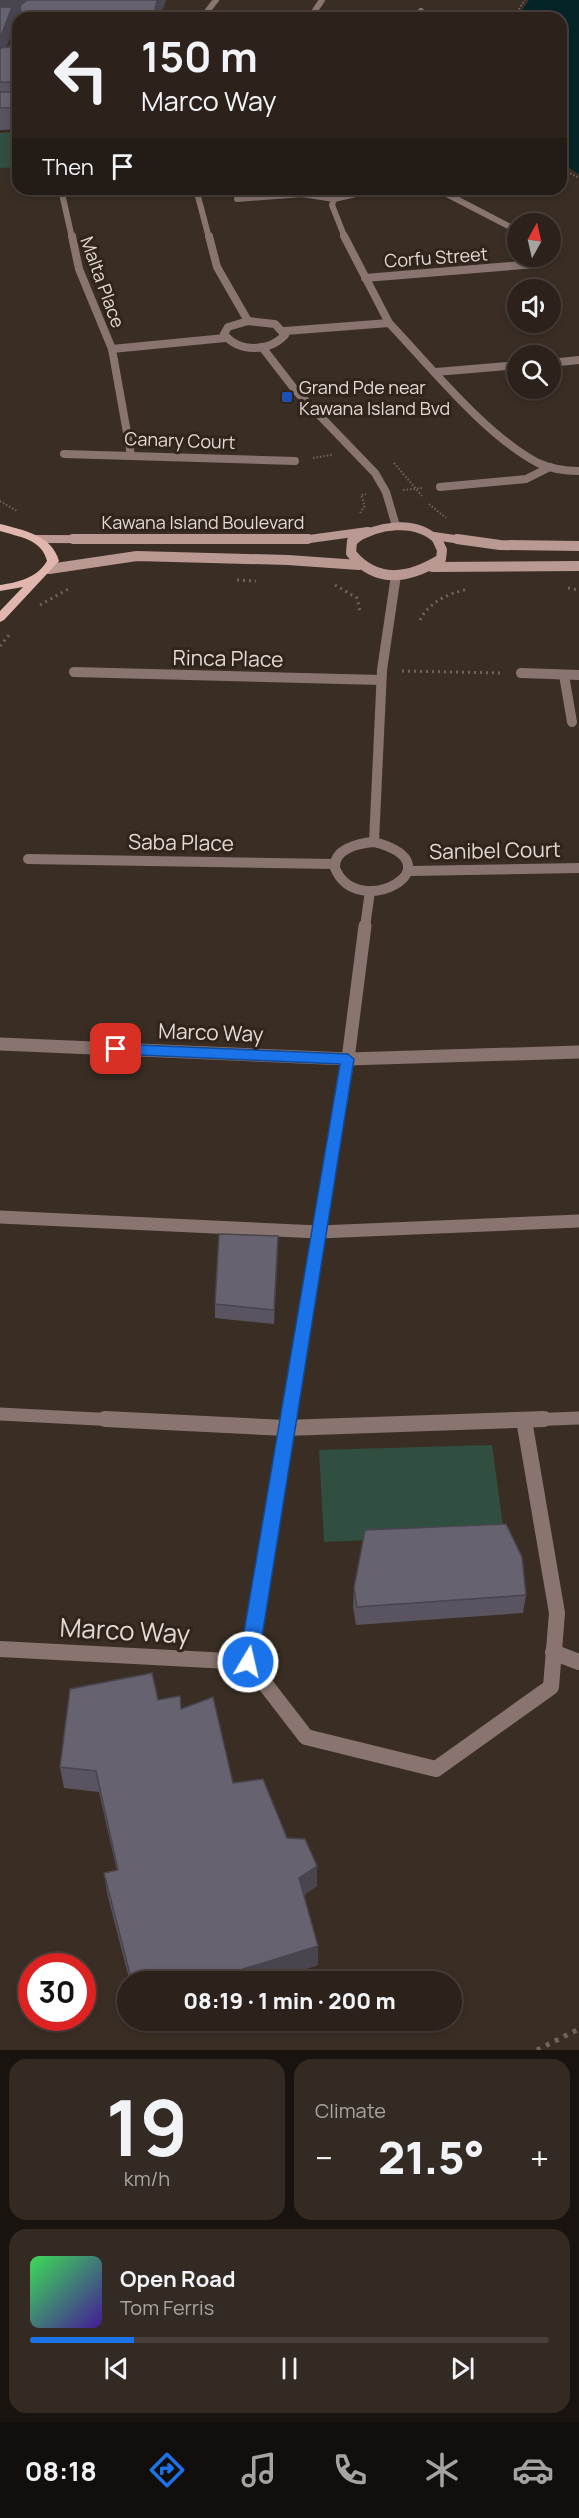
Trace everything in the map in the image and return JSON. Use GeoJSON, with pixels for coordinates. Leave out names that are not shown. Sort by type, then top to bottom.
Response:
{"type":"FeatureCollection","features":[{"type":"Feature","properties":{"kind":"main road","name":"Kawana Island Boulevard"},"geometry":{"type":"LineString","coordinates":[[37,539],[302,540],[396,526]]}},
{"type":"Feature","properties":{"kind":"main road"},"geometry":{"type":"LineString","coordinates":[[396,526],[412,528],[432,536],[510,545],[579,546]]}},
{"type":"Feature","properties":{"kind":"main road"},"geometry":{"type":"LineString","coordinates":[[0,527],[37,539],[53,554],[53,561],[49,569],[0,618]]}},
{"type":"Feature","properties":{"kind":"main road"},"geometry":{"type":"LineString","coordinates":[[359,565],[349,551],[350,544],[368,531]]}},
{"type":"Feature","properties":{"kind":"main road"},"geometry":{"type":"LineString","coordinates":[[0,535],[21,535]]}},
{"type":"Feature","properties":{"kind":"main road"},"geometry":{"type":"LineString","coordinates":[[396,575],[422,572],[441,559],[444,551],[440,543],[432,536]]}},
{"type":"Feature","properties":{"kind":"main road","name":"Kawana Island Boulevard"},"geometry":{"type":"LineString","coordinates":[[49,569],[136,556],[359,565],[382,574],[396,575]]}},
{"type":"Feature","properties":{"kind":"main road"},"geometry":{"type":"LineString","coordinates":[[432,567],[579,566]]}},
{"type":"Feature","properties":{"kind":"main road"},"geometry":{"type":"LineString","coordinates":[[0,588],[26,584],[39,578]]}},
{"type":"Feature","properties":{"kind":"street"},"geometry":{"type":"LineString","coordinates":[[207,12],[216,0]]}},
{"type":"Feature","properties":{"kind":"street"},"geometry":{"type":"LineString","coordinates":[[3,64],[12,44]]}},
{"type":"Feature","properties":{"kind":"street","name":"Malta Place"},"geometry":{"type":"LineString","coordinates":[[62,195],[74,255],[112,349],[131,455]]}},
{"type":"Feature","properties":{"kind":"street"},"geometry":{"type":"LineString","coordinates":[[198,195],[217,267],[248,321]]}},
{"type":"Feature","properties":{"kind":"street"},"geometry":{"type":"LineString","coordinates":[[237,199],[302,195],[334,199],[351,195]]}},
{"type":"Feature","properties":{"kind":"street"},"geometry":{"type":"LineString","coordinates":[[451,195],[507,225]]}},
{"type":"Feature","properties":{"kind":"street"},"geometry":{"type":"LineString","coordinates":[[334,199],[332,205],[339,226],[389,323],[466,404],[535,461],[550,467],[579,471]]}},
{"type":"Feature","properties":{"kind":"street","name":"Corfu Street"},"geometry":{"type":"LineString","coordinates":[[365,278],[508,267]]}},
{"type":"Feature","properties":{"kind":"street"},"geometry":{"type":"LineString","coordinates":[[285,331],[283,339],[262,347],[235,345],[225,338],[224,334],[228,327],[248,321],[267,322],[285,331],[389,323]]}},
{"type":"Feature","properties":{"kind":"street","name":"Malta Place"},"geometry":{"type":"LineString","coordinates":[[112,349],[225,338]]}},
{"type":"Feature","properties":{"kind":"street"},"geometry":{"type":"LineString","coordinates":[[262,347],[296,391],[375,473],[386,492],[396,526]]}},
{"type":"Feature","properties":{"kind":"street"},"geometry":{"type":"LineString","coordinates":[[561,362],[579,360]]}},
{"type":"Feature","properties":{"kind":"street"},"geometry":{"type":"LineString","coordinates":[[436,372],[507,366]]}},
{"type":"Feature","properties":{"kind":"street","name":"Canary Court"},"geometry":{"type":"LineString","coordinates":[[64,454],[295,461]]}},
{"type":"Feature","properties":{"kind":"street"},"geometry":{"type":"LineString","coordinates":[[440,487],[526,479],[550,467]]}},
{"type":"Feature","properties":{"kind":"street"},"geometry":{"type":"LineString","coordinates":[[374,842],[381,675],[396,575]]}},
{"type":"Feature","properties":{"kind":"street","name":"Rinca Place"},"geometry":{"type":"LineString","coordinates":[[74,672],[381,675]]}},
{"type":"Feature","properties":{"kind":"street"},"geometry":{"type":"LineString","coordinates":[[521,674],[579,675]]}},
{"type":"Feature","properties":{"kind":"street"},"geometry":{"type":"LineString","coordinates":[[564,675],[572,722]]}},
{"type":"Feature","properties":{"kind":"street"},"geometry":{"type":"LineString","coordinates":[[374,842],[398,848],[411,862],[411,871],[408,878],[392,888],[370,891],[348,884],[335,871],[334,864],[344,850],[352,846],[374,842]]}},
{"type":"Feature","properties":{"kind":"street","name":"Saba Place"},"geometry":{"type":"LineString","coordinates":[[28,859],[334,864]]}},
{"type":"Feature","properties":{"kind":"street","name":"Sanibel Court"},"geometry":{"type":"LineString","coordinates":[[411,871],[579,868]]}},
{"type":"Feature","properties":{"kind":"street"},"geometry":{"type":"LineString","coordinates":[[370,891],[348,1059],[248,1662],[306,1737],[436,1769],[550,1687],[558,1613],[524,1420]]}},
{"type":"Feature","properties":{"kind":"street","name":"Marco Way"},"geometry":{"type":"LineString","coordinates":[[0,1044],[348,1059],[579,1053]]}},
{"type":"Feature","properties":{"kind":"street"},"geometry":{"type":"LineString","coordinates":[[0,1217],[320,1232],[579,1221]]}},
{"type":"Feature","properties":{"kind":"street"},"geometry":{"type":"LineString","coordinates":[[0,1414],[285,1428],[579,1418]]}},
{"type":"Feature","properties":{"kind":"street","name":"Marco Way"},"geometry":{"type":"LineString","coordinates":[[0,1649],[248,1662]]}},
{"type":"Feature","properties":{"kind":"street"},"geometry":{"type":"LineString","coordinates":[[553,1652],[579,1662]]}},
{"type":"Feature","properties":{"kind":"path"},"geometry":{"type":"LineString","coordinates":[[295,461],[356,452]]}},
{"type":"Feature","properties":{"kind":"path"},"geometry":{"type":"LineString","coordinates":[[388,458],[429,504],[447,519]]}},
{"type":"Feature","properties":{"kind":"path"},"geometry":{"type":"LineString","coordinates":[[230,579],[260,580]]}},
{"type":"Feature","properties":{"kind":"path"},"geometry":{"type":"LineString","coordinates":[[38,607],[78,584]]}},
{"type":"Feature","properties":{"kind":"path"},"geometry":{"type":"LineString","coordinates":[[333,584],[357,598],[360,612]]}},
{"type":"Feature","properties":{"kind":"path"},"geometry":{"type":"LineString","coordinates":[[420,620],[423,611],[434,603],[473,588]]}},
{"type":"Feature","properties":{"kind":"path"},"geometry":{"type":"LineString","coordinates":[[0,646],[12,630]]}},
{"type":"Feature","properties":{"kind":"path"},"geometry":{"type":"LineString","coordinates":[[381,675],[521,674]]}},
{"type":"Feature","properties":{"kind":"path"},"geometry":{"type":"LineString","coordinates":[[537,2050],[579,2029]]}},
{"type":"Feature","properties":{"kind":"green space"},"geometry":{"type":"Polygon","coordinates":[[[12,132],[12,167],[0,168],[0,133],[12,132]]]}},
{"type":"Feature","properties":{"kind":"green space"},"geometry":{"type":"Polygon","coordinates":[[[492,1445],[504,1534],[324,1542],[319,1450],[492,1445]]]}},
{"type":"Feature","properties":{"kind":"water"},"geometry":{"type":"Polygon","coordinates":[[[529,0],[579,0],[579,174],[567,166],[567,12],[521,12],[529,0]]]}},
{"type":"Feature","properties":{"kind":"building"},"geometry":{"type":"Polygon","coordinates":[[[27,0],[157,0],[154,12],[21,12],[20,6],[27,0]]]}},
{"type":"Feature","properties":{"kind":"building"},"geometry":{"type":"Polygon","coordinates":[[[0,7],[12,7],[0,39],[0,7]]]}},
{"type":"Feature","properties":{"kind":"building"},"geometry":{"type":"Polygon","coordinates":[[[12,47],[12,82],[0,82],[0,48],[12,47]]]}},
{"type":"Feature","properties":{"kind":"building"},"geometry":{"type":"Polygon","coordinates":[[[0,92],[12,92],[12,107],[0,108],[0,92]]]}},
{"type":"Feature","properties":{"kind":"building"},"geometry":{"type":"Polygon","coordinates":[[[219,1234],[278,1236],[274,1310],[215,1304],[219,1234]]]}},
{"type":"Feature","properties":{"kind":"building"},"geometry":{"type":"Polygon","coordinates":[[[506,1524],[522,1557],[526,1595],[357,1607],[354,1588],[365,1530],[506,1524]]]}},
{"type":"Feature","properties":{"kind":"building"},"geometry":{"type":"Polygon","coordinates":[[[152,1673],[158,1700],[180,1696],[181,1709],[213,1697],[233,1783],[263,1779],[287,1838],[305,1839],[317,1866],[299,1878],[318,1946],[237,1971],[129,1971],[104,1873],[118,1870],[96,1771],[60,1767],[70,1689],[152,1673]]]}},
{"type":"Feature","properties":{"kind":"place","name":"Grand Pde near Kawana Island Bvd"},"geometry":{"type":"Point","coordinates":[287,397]}},
{"type":"Feature","properties":{"kind":"route"},"geometry":{"type":"LineString","coordinates":[[116,1049],[348,1059],[248,1662]]}}]}
